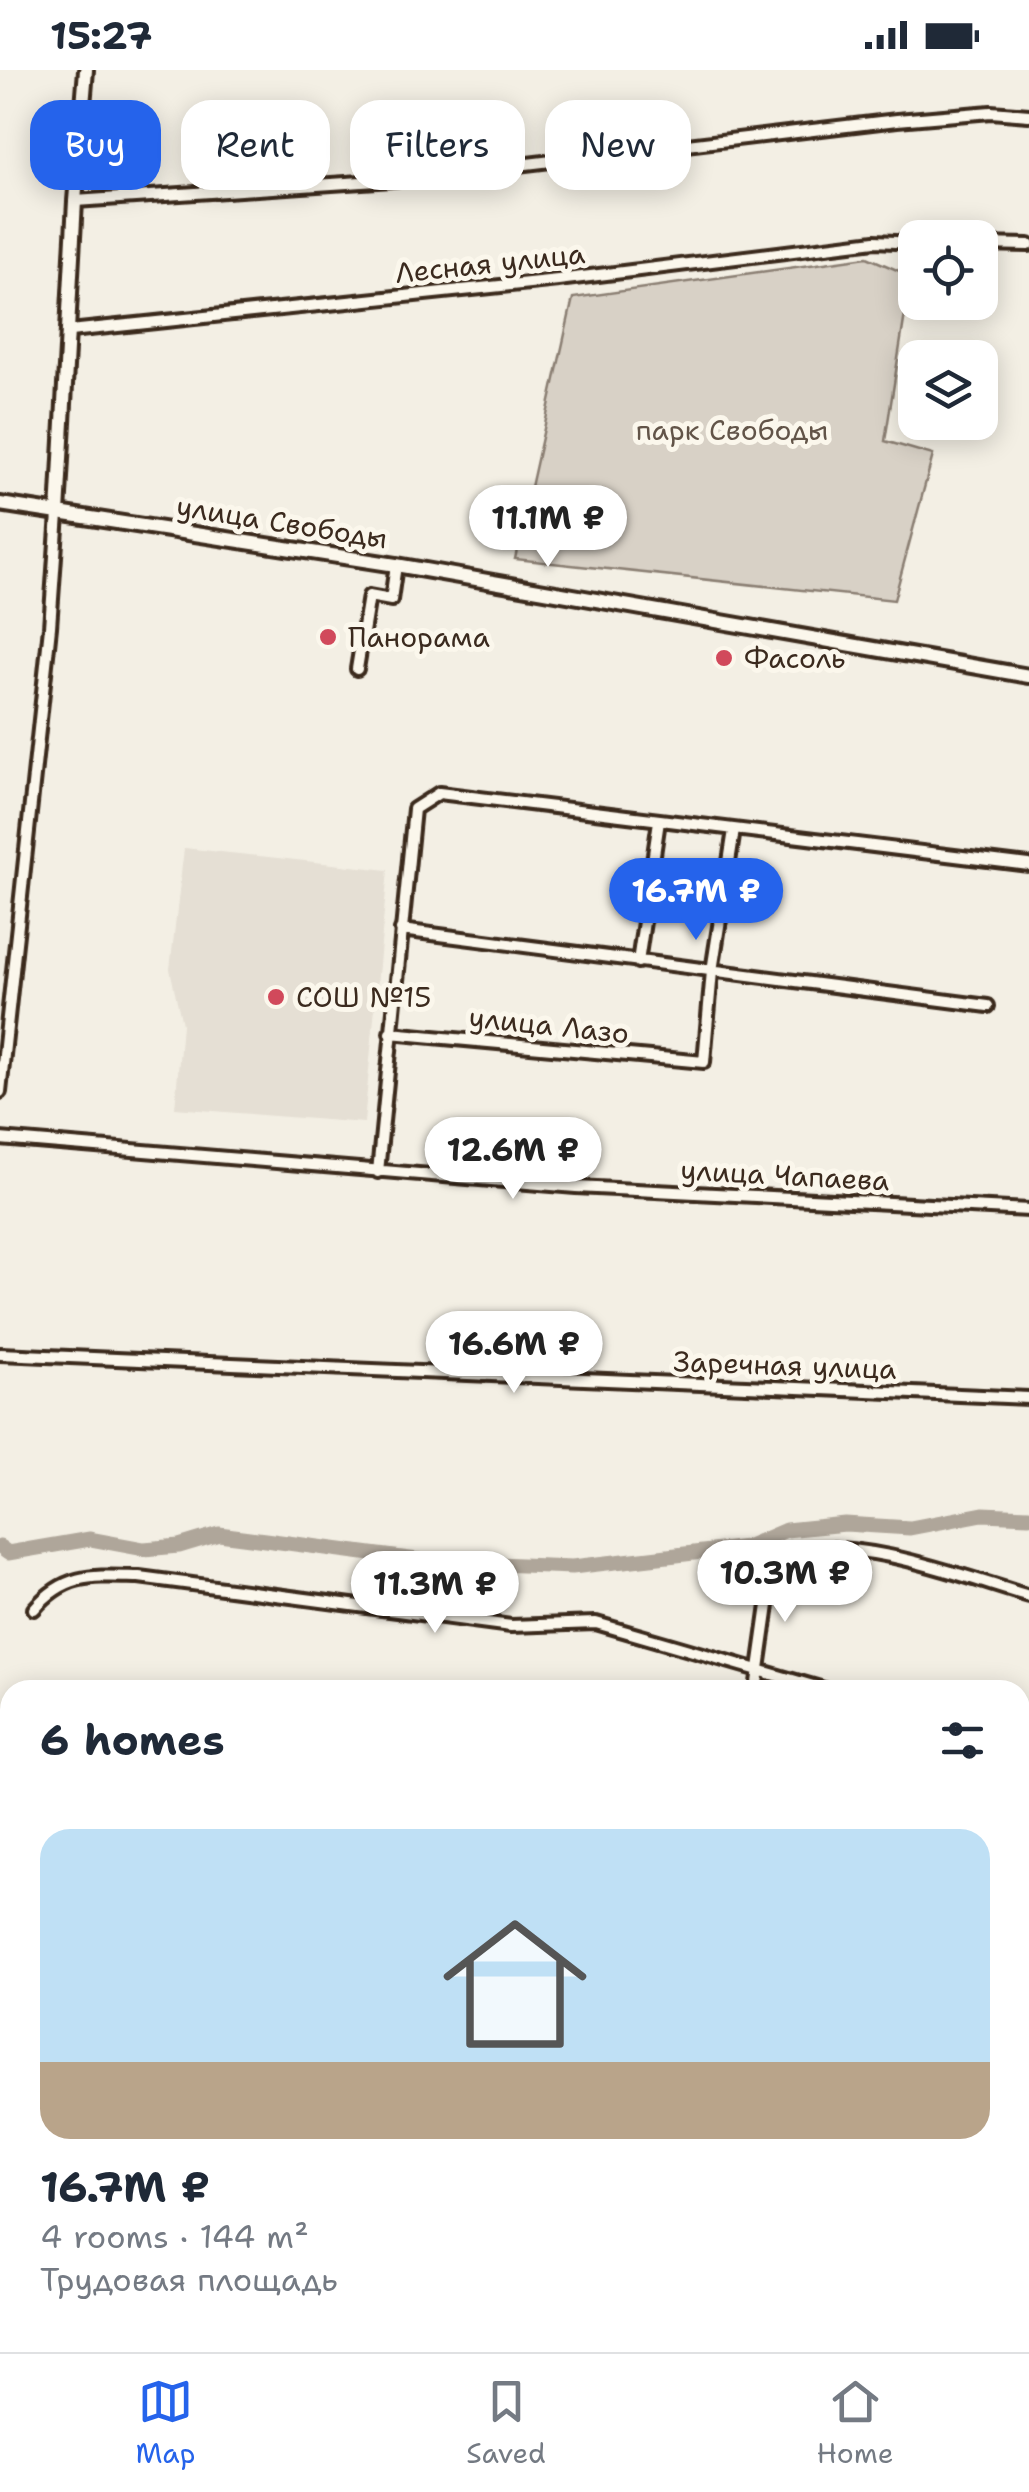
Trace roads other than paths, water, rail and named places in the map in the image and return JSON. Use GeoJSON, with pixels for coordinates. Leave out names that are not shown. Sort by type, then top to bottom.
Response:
{"type":"FeatureCollection","features":[{"type":"Feature","properties":{"kind":"main road"},"geometry":{"type":"LineString","coordinates":[[58,514],[86,70]]}},
{"type":"Feature","properties":{"kind":"main road","name":"улица Свободы"},"geometry":{"type":"LineString","coordinates":[[0,504],[396,565],[1029,676]]}},
{"type":"Feature","properties":{"kind":"street"},"geometry":{"type":"LineString","coordinates":[[75,201],[392,180],[897,120],[990,112],[1029,116]]}},
{"type":"Feature","properties":{"kind":"street","name":"Лесная улица"},"geometry":{"type":"LineString","coordinates":[[70,331],[558,280],[875,241],[898,242]]}},
{"type":"Feature","properties":{"kind":"street"},"geometry":{"type":"LineString","coordinates":[[998,244],[1029,244]]}},
{"type":"Feature","properties":{"kind":"street"},"geometry":{"type":"LineString","coordinates":[[0,1092],[50,627],[58,514]]}},
{"type":"Feature","properties":{"kind":"street"},"geometry":{"type":"LineString","coordinates":[[357,669],[369,596],[391,600],[396,565]]}},
{"type":"Feature","properties":{"kind":"street"},"geometry":{"type":"LineString","coordinates":[[378,1172],[414,809],[439,793],[1029,865]]}},
{"type":"Feature","properties":{"kind":"street"},"geometry":{"type":"LineString","coordinates":[[638,962],[660,821]]}},
{"type":"Feature","properties":{"kind":"street"},"geometry":{"type":"LineString","coordinates":[[712,971],[734,830]]}},
{"type":"Feature","properties":{"kind":"street"},"geometry":{"type":"LineString","coordinates":[[401,930],[988,1006]]}},
{"type":"Feature","properties":{"kind":"street","name":"улица Лазо"},"geometry":{"type":"LineString","coordinates":[[390,1032],[704,1062],[712,971]]}},
{"type":"Feature","properties":{"kind":"street","name":"улица Чапаева"},"geometry":{"type":"LineString","coordinates":[[0,1139],[576,1187],[1029,1210]]}},
{"type":"Feature","properties":{"kind":"street","name":"Заречная улица"},"geometry":{"type":"LineString","coordinates":[[0,1354],[1029,1398]]}},
{"type":"Feature","properties":{"kind":"street"},"geometry":{"type":"LineString","coordinates":[[757,1680],[774,1570],[788,1550],[816,1546],[868,1551],[1029,1596]]}},
{"type":"Feature","properties":{"kind":"street"},"geometry":{"type":"LineString","coordinates":[[34,1609],[49,1592],[81,1576],[140,1578],[511,1626],[596,1623],[792,1680]]}},
{"type":"Feature","properties":{"kind":"waterway"},"geometry":{"type":"LineString","coordinates":[[0,1547],[8,1553],[90,1539],[144,1549],[179,1546],[219,1534],[425,1561],[572,1567],[746,1547],[786,1530],[845,1524],[910,1528],[983,1514],[1029,1516]]}},
{"type":"Feature","properties":{"kind":"place","name":"Панорама"},"geometry":{"type":"Point","coordinates":[328,637]}},
{"type":"Feature","properties":{"kind":"place","name":"Фасоль"},"geometry":{"type":"Point","coordinates":[724,658]}},
{"type":"Feature","properties":{"kind":"place","name":"СОШ №15"},"geometry":{"type":"Point","coordinates":[276,997]}},
{"type":"Feature","properties":{"kind":"park label","name":"парк Свободы"},"geometry":{"type":"Point","coordinates":[732,430]}}]}
